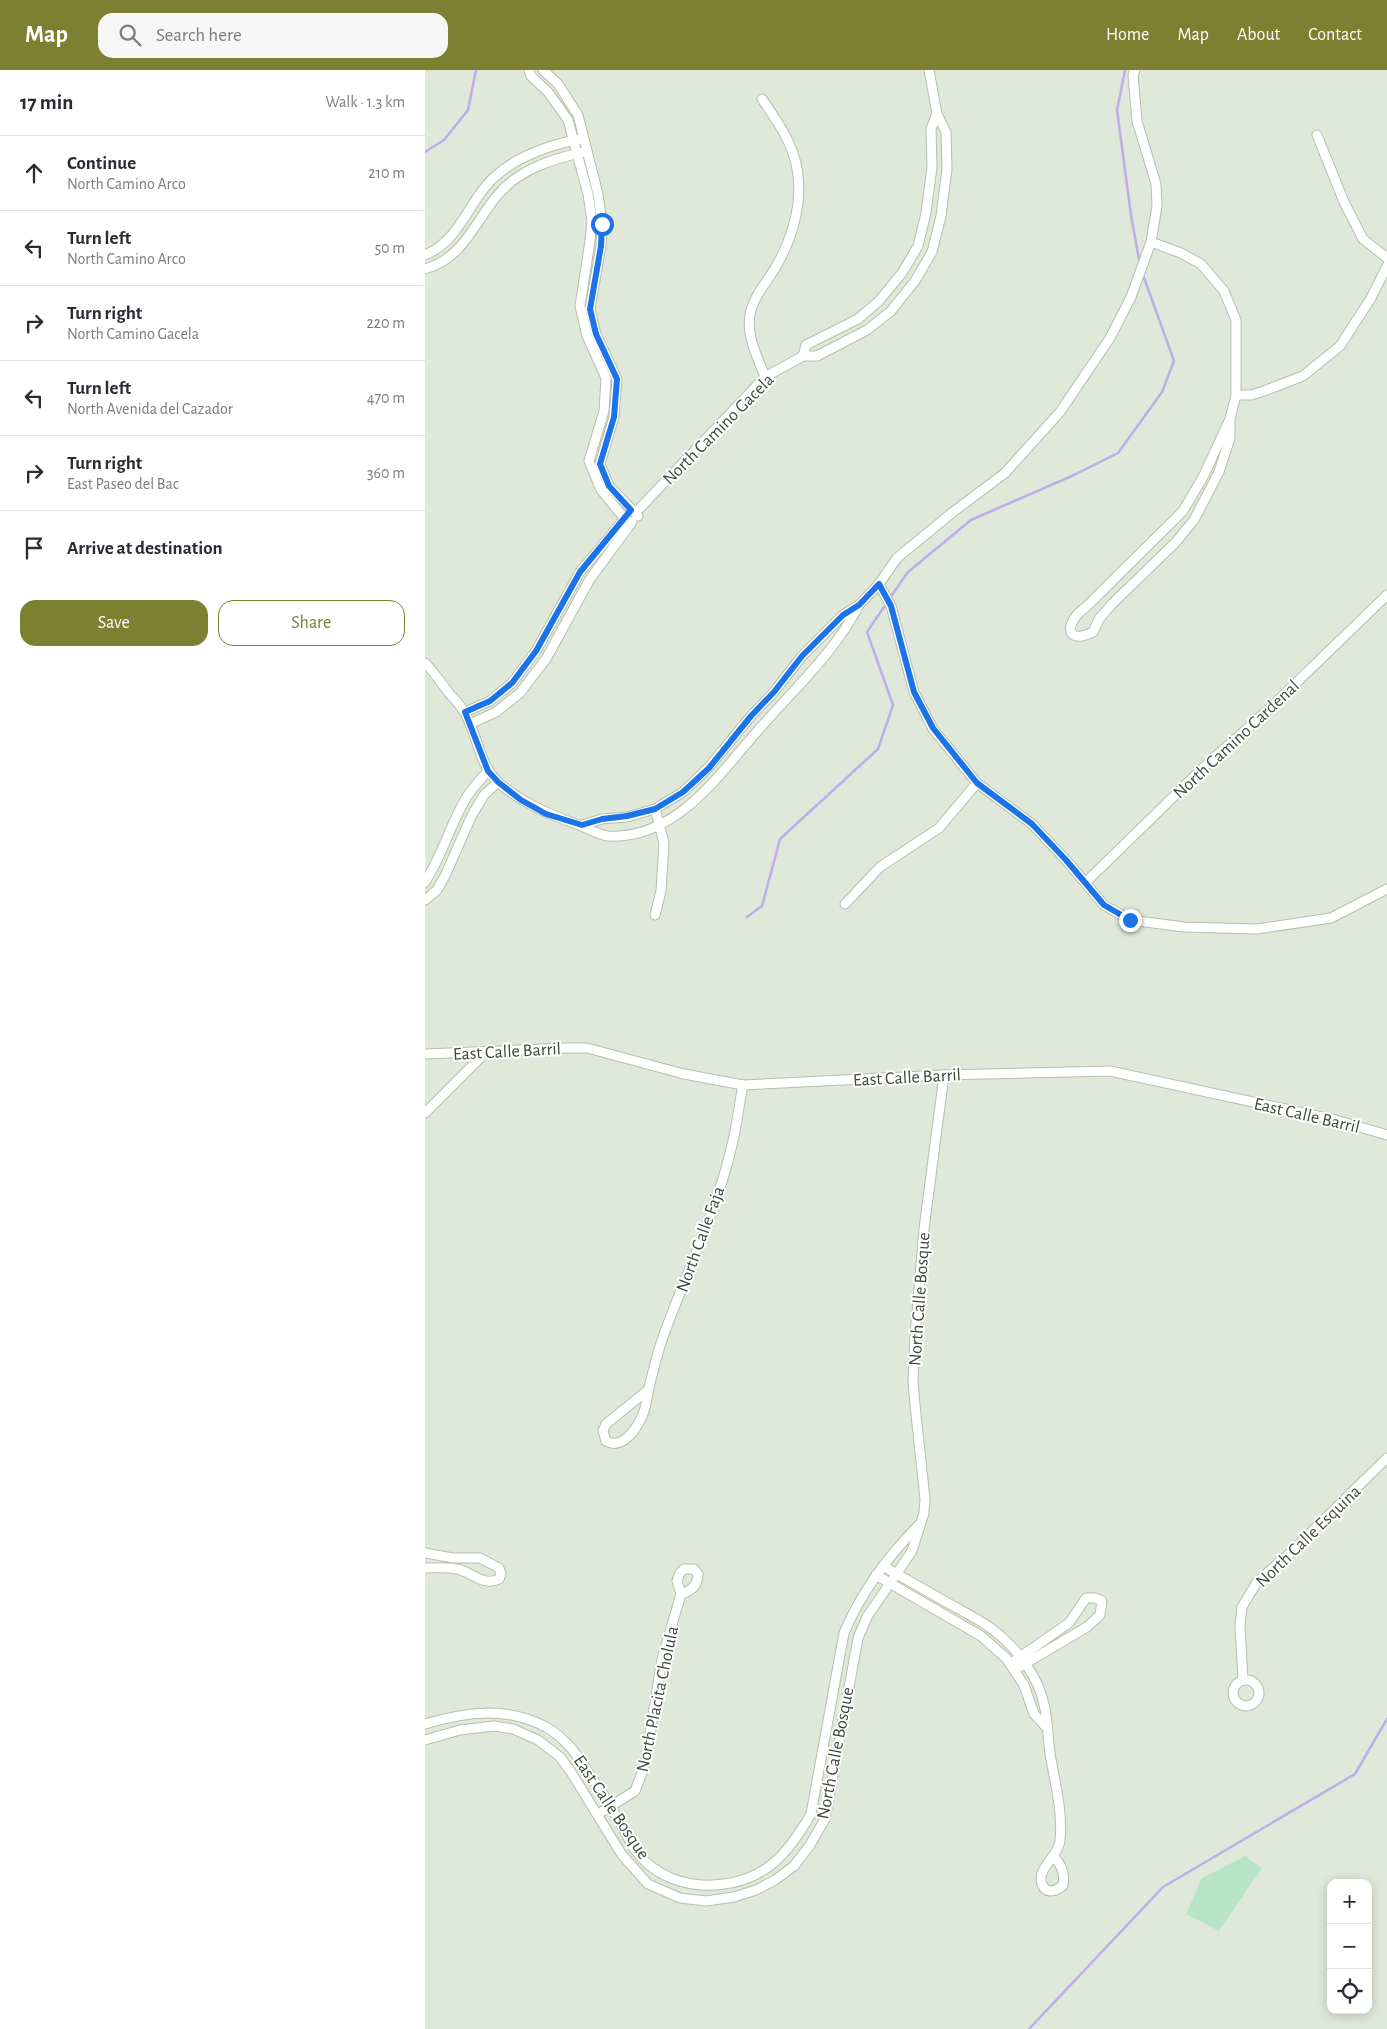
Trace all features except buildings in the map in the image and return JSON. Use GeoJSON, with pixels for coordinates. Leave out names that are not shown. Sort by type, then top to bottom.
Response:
{"type":"FeatureCollection","features":[{"type":"Feature","properties":{"kind":"street"},"geometry":{"type":"LineString","coordinates":[[529,70],[531,76],[563,110],[575,140],[583,152],[598,194],[602,224],[601,246],[590,309],[596,334],[617,379],[614,417],[600,464],[609,486],[636,512]]}},
{"type":"Feature","properties":{"kind":"street"},"geometry":{"type":"LineString","coordinates":[[543,70],[558,84],[572,104],[578,115],[585,138],[583,152],[592,222],[580,306],[587,336],[606,378],[603,411],[589,461],[601,490],[627,522]]}},
{"type":"Feature","properties":{"kind":"street","name":"North Camino Gacela"},"geometry":{"type":"LineString","coordinates":[[465,712],[490,701],[512,683],[536,651],[580,572],[765,377],[803,356],[817,356],[867,330],[891,310],[915,281],[932,252],[941,216],[947,169],[946,132],[937,114],[929,70]]}},
{"type":"Feature","properties":{"kind":"street"},"geometry":{"type":"LineString","coordinates":[[582,825],[602,819],[627,816],[655,809],[683,792],[709,768],[802,656],[843,615],[859,605],[879,584],[897,558],[953,512],[1005,474],[1060,412],[1110,338],[1131,297],[1151,242],[1157,206],[1157,184],[1137,122],[1133,75],[1135,70]]}},
{"type":"Feature","properties":{"kind":"street"},"geometry":{"type":"LineString","coordinates":[[762,99],[789,141],[799,183],[798,211],[792,235],[776,267],[765,281],[750,315],[751,336],[765,377]]}},
{"type":"Feature","properties":{"kind":"street","name":"North Camino Gacela"},"geometry":{"type":"LineString","coordinates":[[803,356],[806,345],[858,318],[879,301],[902,273],[918,246],[926,213],[932,167],[931,129],[937,114]]}},
{"type":"Feature","properties":{"kind":"street"},"geometry":{"type":"LineString","coordinates":[[1317,135],[1363,239],[1387,258]]}},
{"type":"Feature","properties":{"kind":"street"},"geometry":{"type":"LineString","coordinates":[[425,255],[448,241],[486,186],[502,172],[522,158],[545,148],[585,138]]}},
{"type":"Feature","properties":{"kind":"street"},"geometry":{"type":"LineString","coordinates":[[425,269],[441,263],[458,251],[497,196],[511,182],[528,170],[550,161],[583,152]]}},
{"type":"Feature","properties":{"kind":"street"},"geometry":{"type":"LineString","coordinates":[[1151,242],[1181,252],[1201,264],[1224,291],[1236,320],[1236,395],[1230,419],[1203,477],[1183,511],[1077,613],[1071,622],[1070,629],[1073,634],[1086,636],[1093,632],[1099,619],[1175,543],[1194,520],[1219,472],[1227,450],[1230,438],[1230,419]]}},
{"type":"Feature","properties":{"kind":"street"},"geometry":{"type":"LineString","coordinates":[[1236,395],[1265,391],[1303,376],[1340,346],[1371,298],[1387,266]]}},
{"type":"Feature","properties":{"kind":"street","name":"North Camino Gacela"},"geometry":{"type":"LineString","coordinates":[[470,724],[497,712],[520,693],[546,659],[590,579],[627,522]]}},
{"type":"Feature","properties":{"kind":"street"},"geometry":{"type":"LineString","coordinates":[[879,584],[891,606],[914,692],[933,728],[977,783],[1032,824],[1086,882],[1104,905],[1130,920],[1184,927],[1257,929],[1331,918],[1387,889]]}},
{"type":"Feature","properties":{"kind":"street","name":"North Camino Cardenal"},"geometry":{"type":"LineString","coordinates":[[1086,882],[1207,764],[1268,710],[1387,595]]}},
{"type":"Feature","properties":{"kind":"street"},"geometry":{"type":"LineString","coordinates":[[425,663],[465,712],[488,771],[498,782],[521,800],[546,814],[582,825],[606,836],[631,834],[660,824],[688,807],[720,776],[761,726],[816,668],[849,624],[859,605]]}},
{"type":"Feature","properties":{"kind":"street"},"geometry":{"type":"LineString","coordinates":[[553,619],[562,629]]}},
{"type":"Feature","properties":{"kind":"street"},"geometry":{"type":"LineString","coordinates":[[425,882],[434,868],[466,798],[488,771]]}},
{"type":"Feature","properties":{"kind":"street"},"geometry":{"type":"LineString","coordinates":[[425,900],[437,890],[445,876],[472,815],[484,795],[498,782]]}},
{"type":"Feature","properties":{"kind":"street"},"geometry":{"type":"LineString","coordinates":[[845,904],[880,867],[939,828],[977,783]]}},
{"type":"Feature","properties":{"kind":"street"},"geometry":{"type":"LineString","coordinates":[[655,809],[664,843],[663,871],[655,915]]}},
{"type":"Feature","properties":{"kind":"street","name":"East Calle Barril"},"geometry":{"type":"LineString","coordinates":[[425,1054],[587,1048],[684,1074],[743,1085],[944,1075],[1110,1071],[1336,1120],[1387,1134]]}},
{"type":"Feature","properties":{"kind":"street"},"geometry":{"type":"LineString","coordinates":[[425,1113],[486,1052]]}},
{"type":"Feature","properties":{"kind":"street","name":"North Calle Bosque"},"geometry":{"type":"LineString","coordinates":[[648,1884],[681,1898],[706,1901],[734,1898],[756,1890],[775,1880],[794,1866],[810,1845],[825,1819],[858,1638],[867,1616],[913,1551],[925,1499],[913,1380],[924,1229],[944,1075]]}},
{"type":"Feature","properties":{"kind":"street","name":"North Calle Faja"},"geometry":{"type":"LineString","coordinates":[[648,1390],[606,1424],[603,1431],[606,1441],[616,1444],[627,1439],[642,1418],[646,1408],[648,1390],[662,1339],[717,1197],[732,1145],[743,1085]]}},
{"type":"Feature","properties":{"kind":"street","name":"North Calle Esquina"},"geometry":{"type":"LineString","coordinates":[[1243,1680],[1240,1626],[1243,1607],[1257,1582],[1289,1554],[1387,1458]]}},
{"type":"Feature","properties":{"kind":"street","name":"North Calle Bosque"},"geometry":{"type":"LineString","coordinates":[[657,1872],[684,1884],[706,1886],[731,1883],[750,1877],[768,1868],[783,1856],[798,1837],[811,1814],[844,1633],[854,1610],[883,1566],[902,1542],[921,1523]]}},
{"type":"Feature","properties":{"kind":"street"},"geometry":{"type":"LineString","coordinates":[[425,1553],[453,1558],[481,1558],[499,1568],[501,1574],[499,1579],[487,1582],[459,1570],[425,1568]]}},
{"type":"Feature","properties":{"kind":"street"},"geometry":{"type":"LineString","coordinates":[[883,1566],[989,1627],[1016,1650],[1036,1680],[1045,1708],[1046,1727],[1061,1823],[1060,1843],[1054,1857]]}},
{"type":"Feature","properties":{"kind":"street"},"geometry":{"type":"LineString","coordinates":[[877,1575],[889,1584],[981,1636],[1006,1658],[1024,1685],[1034,1714],[1046,1727]]}},
{"type":"Feature","properties":{"kind":"street","name":"North Placita Cholula"},"geometry":{"type":"LineString","coordinates":[[598,1814],[635,1791],[645,1765],[662,1659],[681,1594]]}},
{"type":"Feature","properties":{"kind":"street"},"geometry":{"type":"LineString","coordinates":[[1012,1667],[1087,1627],[1100,1616],[1102,1601],[1095,1598],[1087,1598],[1069,1623],[1023,1660]]}},
{"type":"Feature","properties":{"kind":"street","name":"East Calle Bosque"},"geometry":{"type":"LineString","coordinates":[[425,1724],[457,1716],[495,1712],[517,1716],[545,1727],[571,1747],[611,1805],[634,1847],[657,1872]]}},
{"type":"Feature","properties":{"kind":"street"},"geometry":{"type":"LineString","coordinates":[[521,1733],[526,1719]]}},
{"type":"Feature","properties":{"kind":"street","name":"East Calle Bosque"},"geometry":{"type":"LineString","coordinates":[[425,1740],[460,1730],[495,1726],[538,1740],[560,1757],[598,1814],[622,1855],[648,1884]]}},
{"type":"Feature","properties":{"kind":"shaded area"},"geometry":{"type":"Polygon","coordinates":[[[425,70],[1387,70],[1387,2029],[425,2029],[425,70]]]}},
{"type":"Feature","properties":{"kind":"green space"},"geometry":{"type":"Polygon","coordinates":[[[1245,1856],[1262,1868],[1219,1931],[1186,1914],[1202,1878],[1245,1856]]]}},
{"type":"Feature","properties":{"kind":"waterway"},"geometry":{"type":"LineString","coordinates":[[425,152],[444,140],[468,110],[476,70]]}},
{"type":"Feature","properties":{"kind":"waterway"},"geometry":{"type":"LineString","coordinates":[[1125,70],[1117,110],[1131,215],[1140,265]]}},
{"type":"Feature","properties":{"kind":"waterway"},"geometry":{"type":"LineString","coordinates":[[892,595],[908,572],[971,520],[1074,475],[1118,453],[1162,392],[1174,361],[1142,272]]}},
{"type":"Feature","properties":{"kind":"waterway"},"geometry":{"type":"LineString","coordinates":[[747,917],[762,906],[780,839],[878,749],[893,705],[867,632],[884,607]]}},
{"type":"Feature","properties":{"kind":"waterway"},"geometry":{"type":"LineString","coordinates":[[1029,2029],[1163,1887],[1355,1774],[1387,1719]]}},
{"type":"Feature","properties":{"kind":"route"},"geometry":{"type":"LineString","coordinates":[[602,224],[601,246],[590,309],[596,334],[617,379],[614,417],[600,464],[609,486],[631,510],[580,572],[536,651],[512,683],[490,701],[465,712],[488,771],[498,782],[521,800],[546,814],[582,825],[602,819],[627,816],[655,809],[683,792],[709,768],[725,746],[774,692],[802,656],[843,615],[859,605],[879,584],[891,606],[914,692],[933,728],[977,783],[1032,824],[1104,905],[1130,920]]}}]}
